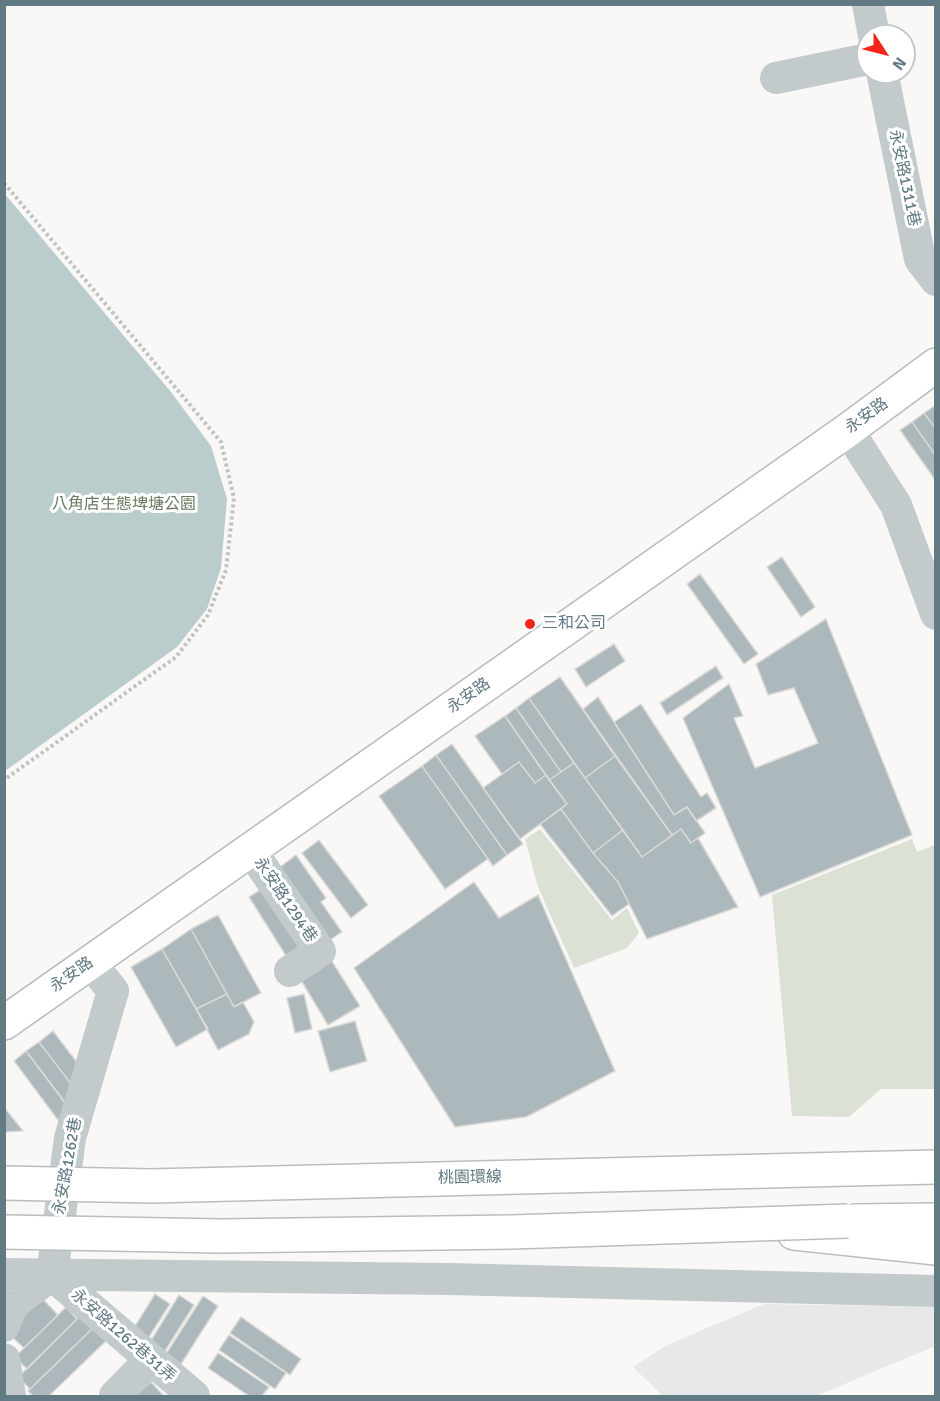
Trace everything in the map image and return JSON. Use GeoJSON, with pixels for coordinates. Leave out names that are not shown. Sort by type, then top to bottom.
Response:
{"type":"FeatureCollection","features":[{"type":"Feature","properties":{"kind":"main road","name":"永安路"},"geometry":{"type":"LineString","coordinates":[[4,1023],[848,430],[935,365]]}},
{"type":"Feature","properties":{"kind":"main road","name":"桃園環線"},"geometry":{"type":"LineString","coordinates":[[4,1183],[151,1186],[936,1167]]}},
{"type":"Feature","properties":{"kind":"main road"},"geometry":{"type":"LineString","coordinates":[[4,1232],[221,1236],[512,1232],[718,1226],[848,1230],[936,1220]]}},
{"type":"Feature","properties":{"kind":"main road"},"geometry":{"type":"LineString","coordinates":[[848,1230],[936,1248]]}},
{"type":"Feature","properties":{"kind":"lane"},"geometry":{"type":"LineString","coordinates":[[868,4],[872,24]]}},
{"type":"Feature","properties":{"kind":"lane"},"geometry":{"type":"LineString","coordinates":[[776,78],[856,61]]}},
{"type":"Feature","properties":{"kind":"lane","name":"永安路1311巷"},"geometry":{"type":"LineString","coordinates":[[884,84],[920,259],[936,280]]}},
{"type":"Feature","properties":{"kind":"lane"},"geometry":{"type":"LineString","coordinates":[[848,430],[896,505],[936,614]]}},
{"type":"Feature","properties":{"kind":"lane","name":"永安路1294巷"},"geometry":{"type":"LineString","coordinates":[[250,849],[320,951],[290,971]]}},
{"type":"Feature","properties":{"kind":"lane","name":"永安路1262巷"},"geometry":{"type":"LineString","coordinates":[[52,1275],[70,1138],[113,991],[90,962]]}},
{"type":"Feature","properties":{"kind":"lane"},"geometry":{"type":"LineString","coordinates":[[4,1274],[448,1279],[936,1291]]}},
{"type":"Feature","properties":{"kind":"lane"},"geometry":{"type":"LineString","coordinates":[[4,1326],[13,1304],[52,1275]]}},
{"type":"Feature","properties":{"kind":"lane","name":"永安路1262巷31弄"},"geometry":{"type":"LineString","coordinates":[[52,1275],[194,1396]]}},
{"type":"Feature","properties":{"kind":"lane"},"geometry":{"type":"LineString","coordinates":[[4,1359],[10,1396]]}},
{"type":"Feature","properties":{"kind":"lane"},"geometry":{"type":"LineString","coordinates":[[115,1396],[150,1360]]}},
{"type":"Feature","properties":{"kind":"path"},"geometry":{"type":"LineString","coordinates":[[4,183],[221,442],[234,498],[226,570],[208,615],[176,657],[4,780]]}},
{"type":"Feature","properties":{"kind":"shaded area","name":"八角店生態埤塘公園"},"geometry":{"type":"Polygon","coordinates":[[[4,193],[171,392],[211,446],[227,499],[221,568],[207,609],[177,647],[5,771],[4,193]]]}},
{"type":"Feature","properties":{"kind":"shaded area"},"geometry":{"type":"Polygon","coordinates":[[[540,829],[612,920],[627,908],[639,933],[627,948],[574,968],[538,887],[525,839],[540,829]]]}},
{"type":"Feature","properties":{"kind":"shaded area"},"geometry":{"type":"Polygon","coordinates":[[[912,839],[917,852],[935,845],[935,1089],[881,1089],[849,1117],[792,1116],[772,895],[912,839]]]}},
{"type":"Feature","properties":{"kind":"shaded area"},"geometry":{"type":"Polygon","coordinates":[[[764,1304],[935,1307],[935,1346],[816,1396],[663,1396],[633,1367],[667,1345],[764,1304]]]}},
{"type":"Feature","properties":{"kind":"building"},"geometry":{"type":"Polygon","coordinates":[[[936,405],[936,429],[924,413],[936,405]]]}},
{"type":"Feature","properties":{"kind":"building"},"geometry":{"type":"Polygon","coordinates":[[[924,413],[936,429],[936,456],[912,422],[924,413]]]}},
{"type":"Feature","properties":{"kind":"building"},"geometry":{"type":"Polygon","coordinates":[[[912,422],[936,456],[936,481],[900,430],[912,422]]]}},
{"type":"Feature","properties":{"kind":"building"},"geometry":{"type":"Polygon","coordinates":[[[782,557],[815,607],[801,617],[767,567],[782,557]]]}},
{"type":"Feature","properties":{"kind":"building"},"geometry":{"type":"Polygon","coordinates":[[[700,574],[758,654],[744,664],[687,584],[700,574]]]}},
{"type":"Feature","properties":{"kind":"building"},"geometry":{"type":"Polygon","coordinates":[[[826,619],[912,835],[760,897],[683,718],[729,684],[743,716],[734,718],[755,768],[818,743],[794,688],[768,695],[756,664],[826,619]]]}},
{"type":"Feature","properties":{"kind":"building"},"geometry":{"type":"Polygon","coordinates":[[[614,644],[625,661],[586,687],[575,669],[614,644]]]}},
{"type":"Feature","properties":{"kind":"building"},"geometry":{"type":"Polygon","coordinates":[[[716,666],[723,678],[667,715],[660,703],[716,666]]]}},
{"type":"Feature","properties":{"kind":"building"},"geometry":{"type":"Polygon","coordinates":[[[560,677],[615,756],[585,778],[529,698],[560,677]]]}},
{"type":"Feature","properties":{"kind":"building"},"geometry":{"type":"Polygon","coordinates":[[[598,697],[674,815],[687,807],[705,833],[691,843],[681,829],[672,835],[583,709],[598,697]]]}},
{"type":"Feature","properties":{"kind":"building"},"geometry":{"type":"Polygon","coordinates":[[[529,698],[574,763],[561,772],[516,708],[529,698]]]}},
{"type":"Feature","properties":{"kind":"building"},"geometry":{"type":"Polygon","coordinates":[[[641,704],[701,797],[707,793],[716,808],[696,821],[687,807],[674,815],[614,722],[641,704]]]}},
{"type":"Feature","properties":{"kind":"building"},"geometry":{"type":"Polygon","coordinates":[[[516,708],[561,772],[549,780],[505,716],[516,708]]]}},
{"type":"Feature","properties":{"kind":"building"},"geometry":{"type":"Polygon","coordinates":[[[505,716],[546,775],[535,783],[519,762],[502,774],[475,736],[505,716]]]}},
{"type":"Feature","properties":{"kind":"building"},"geometry":{"type":"Polygon","coordinates":[[[452,744],[523,844],[507,855],[436,755],[452,744]]]}},
{"type":"Feature","properties":{"kind":"building"},"geometry":{"type":"Polygon","coordinates":[[[436,755],[507,855],[493,866],[422,766],[436,755]]]}},
{"type":"Feature","properties":{"kind":"building"},"geometry":{"type":"Polygon","coordinates":[[[615,756],[672,835],[642,857],[585,778],[615,756]]]}},
{"type":"Feature","properties":{"kind":"building"},"geometry":{"type":"Polygon","coordinates":[[[519,762],[535,783],[546,775],[567,804],[520,839],[483,788],[519,762]]]}},
{"type":"Feature","properties":{"kind":"building"},"geometry":{"type":"Polygon","coordinates":[[[574,763],[623,830],[593,853],[561,809],[567,804],[549,780],[574,763]]]}},
{"type":"Feature","properties":{"kind":"building"},"geometry":{"type":"Polygon","coordinates":[[[422,766],[488,859],[445,889],[379,796],[422,766]]]}},
{"type":"Feature","properties":{"kind":"building"},"geometry":{"type":"Polygon","coordinates":[[[561,809],[593,853],[618,882],[629,904],[612,916],[540,824],[561,809]]]}},
{"type":"Feature","properties":{"kind":"building"},"geometry":{"type":"Polygon","coordinates":[[[681,829],[691,843],[698,838],[738,907],[647,939],[618,882],[593,853],[623,830],[642,857],[681,829]]]}},
{"type":"Feature","properties":{"kind":"building"},"geometry":{"type":"Polygon","coordinates":[[[319,840],[368,905],[351,918],[302,853],[319,840]]]}},
{"type":"Feature","properties":{"kind":"building"},"geometry":{"type":"Polygon","coordinates":[[[296,855],[326,898],[321,902],[342,932],[330,940],[280,867],[296,855]]]}},
{"type":"Feature","properties":{"kind":"building"},"geometry":{"type":"Polygon","coordinates":[[[474,882],[499,918],[538,895],[615,1071],[526,1117],[455,1127],[354,968],[474,882]]]}},
{"type":"Feature","properties":{"kind":"building"},"geometry":{"type":"Polygon","coordinates":[[[263,888],[302,949],[288,959],[249,897],[263,888]]]}},
{"type":"Feature","properties":{"kind":"building"},"geometry":{"type":"Polygon","coordinates":[[[218,915],[261,993],[234,1007],[191,929],[218,915]]]}},
{"type":"Feature","properties":{"kind":"building"},"geometry":{"type":"Polygon","coordinates":[[[191,929],[227,994],[196,1009],[162,949],[191,929]]]}},
{"type":"Feature","properties":{"kind":"building"},"geometry":{"type":"Polygon","coordinates":[[[162,949],[208,1029],[176,1047],[131,967],[162,949]]]}},
{"type":"Feature","properties":{"kind":"building"},"geometry":{"type":"Polygon","coordinates":[[[330,958],[360,1006],[328,1025],[299,977],[330,958]]]}},
{"type":"Feature","properties":{"kind":"building"},"geometry":{"type":"Polygon","coordinates":[[[227,994],[234,1007],[243,1002],[254,1022],[249,1034],[218,1050],[196,1009],[227,994]]]}},
{"type":"Feature","properties":{"kind":"building"},"geometry":{"type":"Polygon","coordinates":[[[304,994],[312,1029],[295,1033],[287,998],[304,994]]]}},
{"type":"Feature","properties":{"kind":"building"},"geometry":{"type":"Polygon","coordinates":[[[355,1021],[367,1061],[330,1072],[318,1031],[355,1021]]]}},
{"type":"Feature","properties":{"kind":"building"},"geometry":{"type":"Polygon","coordinates":[[[53,1031],[85,1073],[78,1093],[39,1042],[53,1031]]]}},
{"type":"Feature","properties":{"kind":"building"},"geometry":{"type":"Polygon","coordinates":[[[39,1042],[78,1093],[65,1103],[26,1051],[39,1042]]]}},
{"type":"Feature","properties":{"kind":"building"},"geometry":{"type":"Polygon","coordinates":[[[26,1051],[71,1110],[58,1120],[14,1061],[26,1051]]]}},
{"type":"Feature","properties":{"kind":"building"},"geometry":{"type":"Polygon","coordinates":[[[4,1107],[23,1131],[4,1132],[4,1107]]]}},
{"type":"Feature","properties":{"kind":"building"},"geometry":{"type":"Polygon","coordinates":[[[38,1294],[58,1315],[24,1348],[10,1335],[38,1294]]]}},
{"type":"Feature","properties":{"kind":"building"},"geometry":{"type":"Polygon","coordinates":[[[155,1294],[170,1304],[147,1340],[132,1331],[155,1294]]]}},
{"type":"Feature","properties":{"kind":"building"},"geometry":{"type":"Polygon","coordinates":[[[179,1295],[194,1305],[165,1351],[150,1342],[179,1295]]]}},
{"type":"Feature","properties":{"kind":"building"},"geometry":{"type":"Polygon","coordinates":[[[203,1296],[218,1306],[181,1364],[166,1354],[203,1296]]]}},
{"type":"Feature","properties":{"kind":"building"},"geometry":{"type":"Polygon","coordinates":[[[66,1307],[77,1319],[27,1369],[15,1357],[66,1307]]]}},
{"type":"Feature","properties":{"kind":"building"},"geometry":{"type":"Polygon","coordinates":[[[82,1314],[94,1327],[30,1389],[18,1377],[82,1314]]]}},
{"type":"Feature","properties":{"kind":"building"},"geometry":{"type":"Polygon","coordinates":[[[241,1317],[301,1359],[290,1375],[230,1333],[241,1317]]]}},
{"type":"Feature","properties":{"kind":"building"},"geometry":{"type":"Polygon","coordinates":[[[94,1327],[107,1340],[49,1396],[33,1396],[28,1391],[94,1327]]]}},
{"type":"Feature","properties":{"kind":"building"},"geometry":{"type":"Polygon","coordinates":[[[229,1335],[286,1373],[275,1389],[219,1350],[229,1335]]]}},
{"type":"Feature","properties":{"kind":"building"},"geometry":{"type":"Polygon","coordinates":[[[218,1353],[269,1387],[262,1396],[249,1396],[208,1368],[218,1353]]]}},
{"type":"Feature","properties":{"kind":"building"},"geometry":{"type":"Polygon","coordinates":[[[151,1382],[164,1396],[135,1396],[151,1382]]]}},
{"type":"Feature","properties":{"kind":"place","name":"三和公司"},"geometry":{"type":"Point","coordinates":[530,624]}}]}
